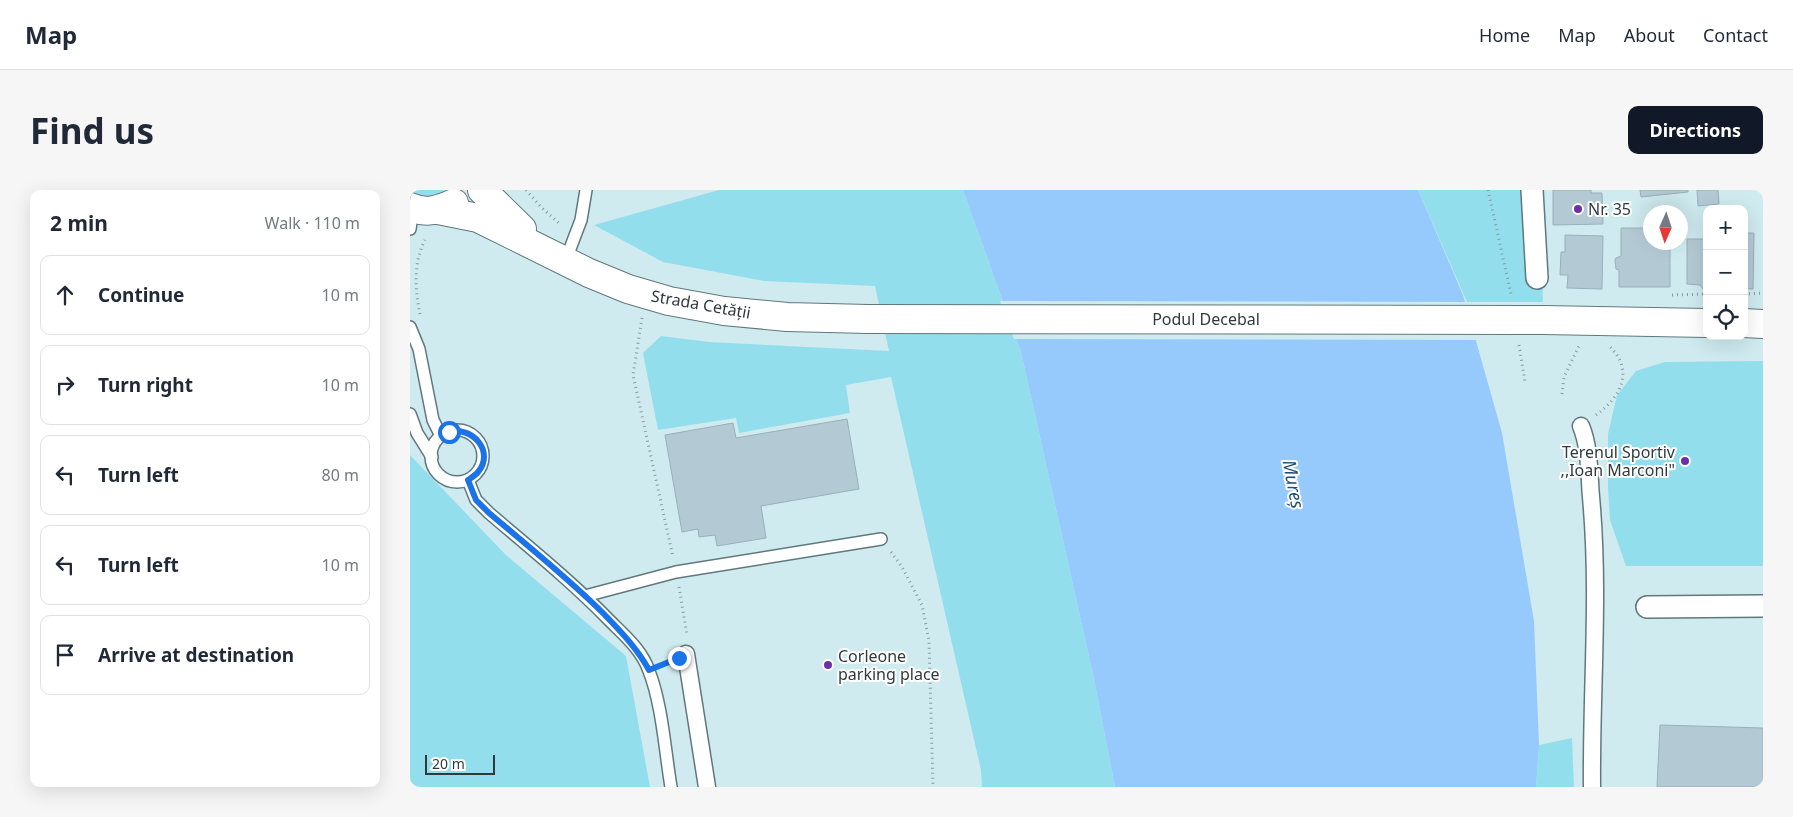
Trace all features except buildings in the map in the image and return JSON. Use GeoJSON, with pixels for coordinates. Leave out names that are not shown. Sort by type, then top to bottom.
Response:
{"type":"FeatureCollection","features":[{"type":"Feature","properties":{"kind":"main road"},"geometry":{"type":"LineString","coordinates":[[418,214],[454,203],[465,190]]}},
{"type":"Feature","properties":{"kind":"main road","name":"Strada Cetății"},"geometry":{"type":"LineString","coordinates":[[482,190],[491,201],[554,256]]}},
{"type":"Feature","properties":{"kind":"main road","name":"Strada Cetății"},"geometry":{"type":"LineString","coordinates":[[418,214],[478,218],[554,256],[628,289],[669,301],[724,311],[787,317],[868,318]]}},
{"type":"Feature","properties":{"kind":"main road","name":"Podul Decebal"},"geometry":{"type":"LineString","coordinates":[[868,318],[1543,320],[1703,323]]}},
{"type":"Feature","properties":{"kind":"main road"},"geometry":{"type":"LineString","coordinates":[[1748,323],[1763,324]]}},
{"type":"Feature","properties":{"kind":"street"},"geometry":{"type":"LineString","coordinates":[[1532,190],[1537,278]]}},
{"type":"Feature","properties":{"kind":"street"},"geometry":{"type":"LineString","coordinates":[[1581,426],[1587,448],[1596,542],[1596,644],[1592,722],[1592,787]]}},
{"type":"Feature","properties":{"kind":"street"},"geometry":{"type":"LineString","coordinates":[[1648,607],[1763,606]]}},
{"type":"Feature","properties":{"kind":"street"},"geometry":{"type":"LineString","coordinates":[[686,654],[707,787]]}},
{"type":"Feature","properties":{"kind":"lane"},"geometry":{"type":"LineString","coordinates":[[554,256],[576,238],[583,212],[586,190]]}},
{"type":"Feature","properties":{"kind":"lane"},"geometry":{"type":"LineString","coordinates":[[410,327],[419,349],[433,420],[441,436]]}},
{"type":"Feature","properties":{"kind":"lane"},"geometry":{"type":"LineString","coordinates":[[410,414],[417,433],[432,457]]}},
{"type":"Feature","properties":{"kind":"lane"},"geometry":{"type":"LineString","coordinates":[[455,431],[464,431],[472,435],[481,446],[484,454],[479,472],[468,480],[454,482],[445,480],[438,474],[433,466],[432,457],[433,448],[441,436],[455,431]]}},
{"type":"Feature","properties":{"kind":"lane"},"geometry":{"type":"LineString","coordinates":[[468,480],[476,500],[585,596],[628,639],[640,654],[649,670],[658,705],[671,787]]}},
{"type":"Feature","properties":{"kind":"lane"},"geometry":{"type":"LineString","coordinates":[[585,596],[676,572],[881,539]]}},
{"type":"Feature","properties":{"kind":"path"},"geometry":{"type":"LineString","coordinates":[[526,190],[542,208],[576,238]]}},
{"type":"Feature","properties":{"kind":"path"},"geometry":{"type":"LineString","coordinates":[[1488,190],[1511,297]]}},
{"type":"Feature","properties":{"kind":"path"},"geometry":{"type":"LineString","coordinates":[[1748,294],[1763,293]]}},
{"type":"Feature","properties":{"kind":"path"},"geometry":{"type":"LineString","coordinates":[[643,310],[633,375],[676,572],[689,644],[686,654]]}},
{"type":"Feature","properties":{"kind":"path"},"geometry":{"type":"LineString","coordinates":[[1562,394],[1564,376],[1583,338]]}},
{"type":"Feature","properties":{"kind":"path"},"geometry":{"type":"LineString","coordinates":[[1581,426],[1614,400],[1620,390],[1623,380],[1622,364],[1616,353],[1606,343]]}},
{"type":"Feature","properties":{"kind":"path"},"geometry":{"type":"LineString","coordinates":[[1519,344],[1525,382]]}},
{"type":"Feature","properties":{"kind":"path"},"geometry":{"type":"LineString","coordinates":[[881,539],[902,567],[922,605],[929,640],[933,787]]}},
{"type":"Feature","properties":{"kind":"shaded area"},"geometry":{"type":"Polygon","coordinates":[[[410,190],[446,190],[437,194],[423,196],[410,190]]]}},
{"type":"Feature","properties":{"kind":"shaded area"},"geometry":{"type":"Polygon","coordinates":[[[719,190],[963,190],[1021,352],[1094,679],[1115,787],[982,787],[981,770],[891,377],[846,385],[850,413],[739,433],[736,418],[658,430],[643,353],[661,336],[709,342],[889,351],[875,286],[764,281],[663,262],[594,225],[719,190]]]}},
{"type":"Feature","properties":{"kind":"shaded area"},"geometry":{"type":"Polygon","coordinates":[[[1418,190],[1539,190],[1543,302],[1467,302],[1418,190]]]}},
{"type":"Feature","properties":{"kind":"shaded area","name":"Terenul Sportiv ,,Ioan Marconi\""},"geometry":{"type":"Polygon","coordinates":[[[1763,361],[1763,566],[1626,566],[1610,520],[1608,488],[1608,434],[1617,395],[1636,371],[1665,362],[1763,361]]]}},
{"type":"Feature","properties":{"kind":"shaded area"},"geometry":{"type":"Polygon","coordinates":[[[410,455],[506,555],[626,656],[650,787],[410,787],[410,455]]]}},
{"type":"Feature","properties":{"kind":"shaded area"},"geometry":{"type":"Polygon","coordinates":[[[1572,738],[1574,787],[1536,787],[1539,745],[1572,738]]]}},
{"type":"Feature","properties":{"kind":"water","name":"Mureș"},"geometry":{"type":"Polygon","coordinates":[[[963,190],[1418,190],[1463,295],[1502,433],[1534,621],[1539,745],[1536,787],[1115,787],[1094,679],[1021,352],[963,190]]]}},
{"type":"Feature","properties":{"kind":"pier"},"geometry":{"type":"Polygon","coordinates":[[[1000,301],[1468,302],[1478,340],[1014,339],[1000,301]]]}},
{"type":"Feature","properties":{"kind":"place","name":"Nr. 35"},"geometry":{"type":"Point","coordinates":[1578,209]}},
{"type":"Feature","properties":{"kind":"place","name":"Terenul Sportiv ,,Ioan Marconi\""},"geometry":{"type":"Point","coordinates":[1685,461]}},
{"type":"Feature","properties":{"kind":"place","name":"Corleone parking place"},"geometry":{"type":"Point","coordinates":[828,665]}},
{"type":"Feature","properties":{"kind":"route"},"geometry":{"type":"LineString","coordinates":[[449,432],[464,431],[476,438],[481,446],[484,454],[479,472],[468,480],[476,500],[489,513],[585,596],[628,639],[640,654],[649,670],[679,658]]}}]}
